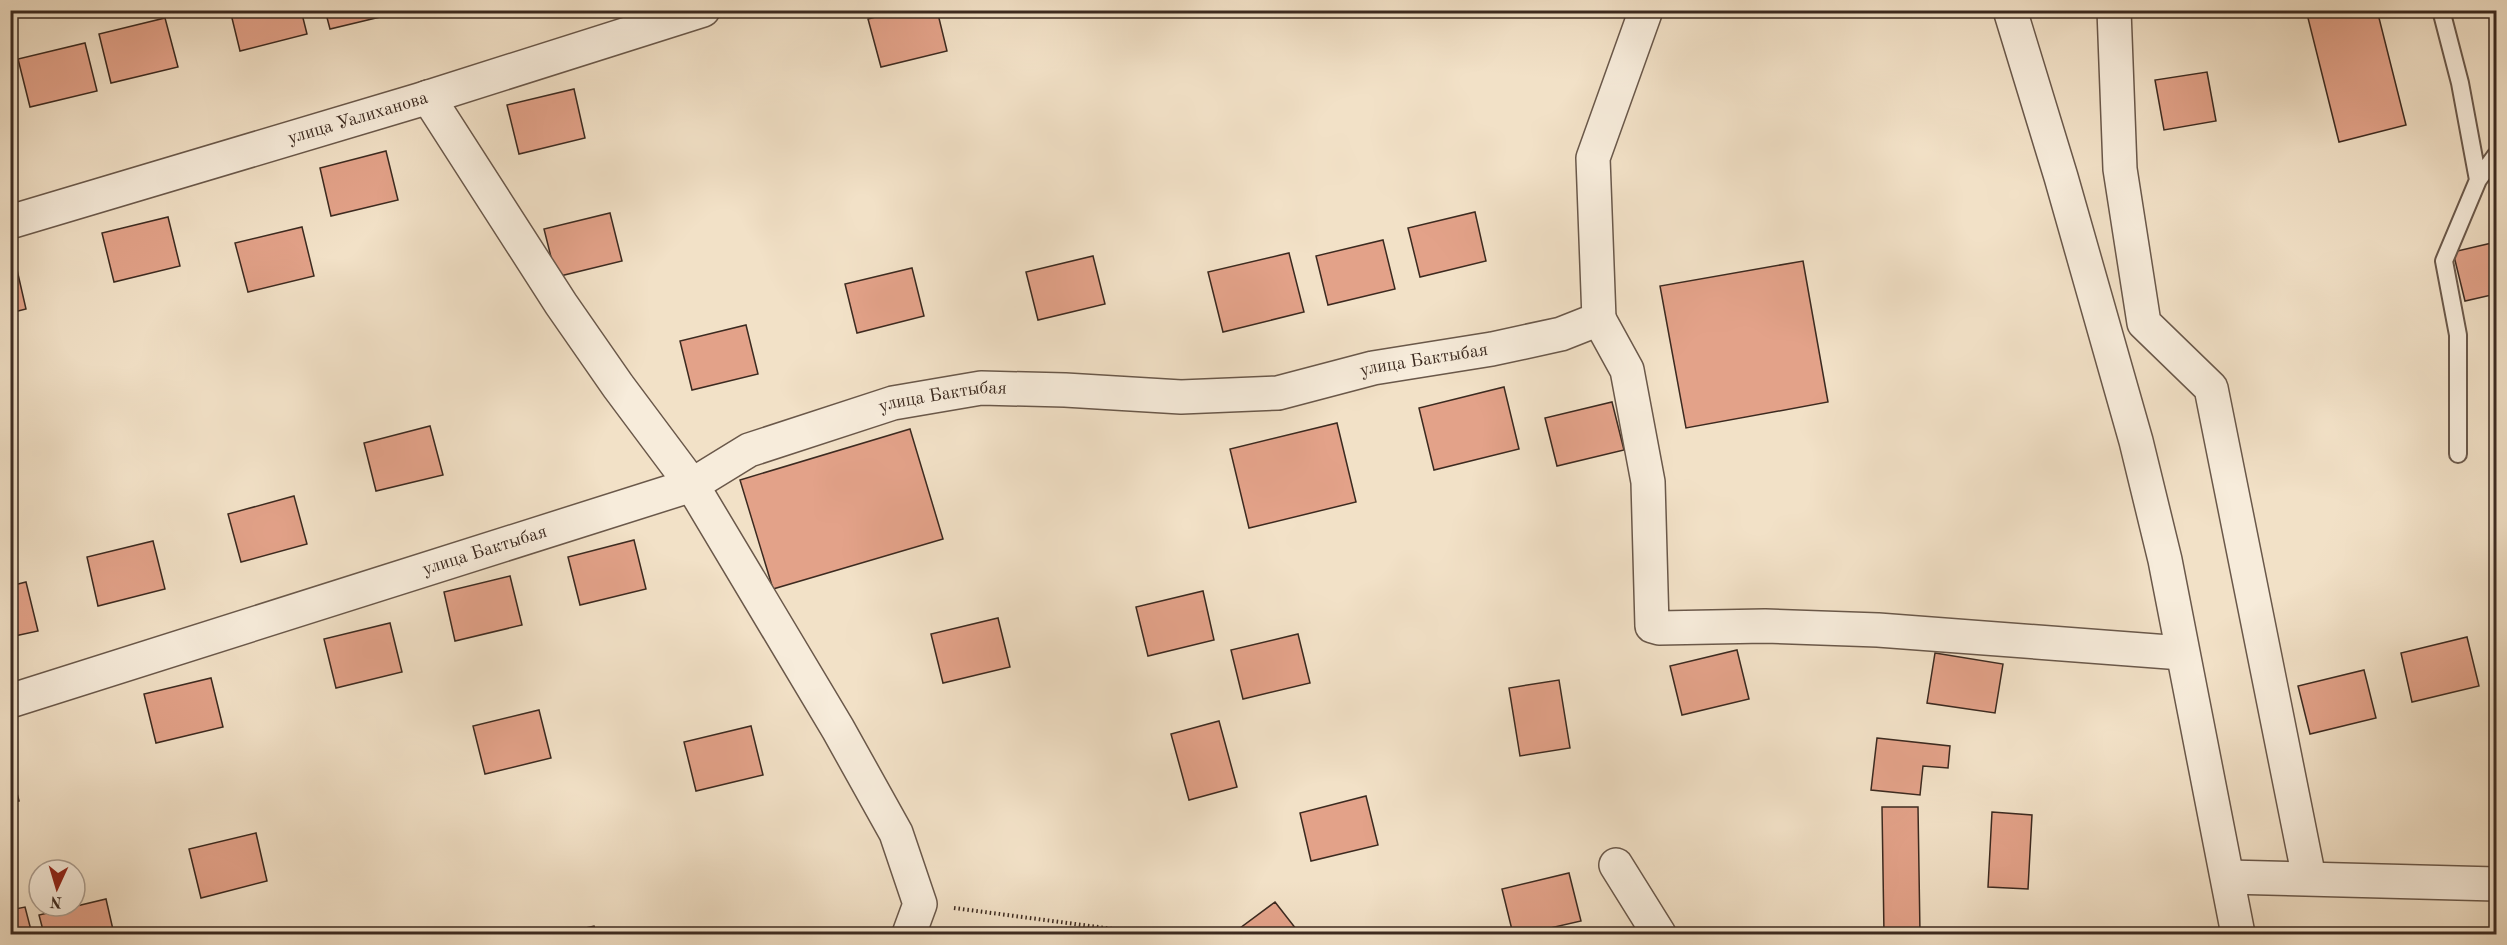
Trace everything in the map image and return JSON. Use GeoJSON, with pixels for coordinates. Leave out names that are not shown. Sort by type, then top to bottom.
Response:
{"type":"FeatureCollection","features":[{"type":"Feature","properties":{"kind":"street","name":"улица Уалиханова"},"geometry":{"type":"LineString","coordinates":[[10,222],[428,97],[703,10]]}},
{"type":"Feature","properties":{"kind":"street"},"geometry":{"type":"LineString","coordinates":[[1646,10],[1593,158],[1599,319],[1627,370],[1648,482],[1652,626],[1659,628],[1765,626],[1878,630],[2182,653]]}},
{"type":"Feature","properties":{"kind":"street"},"geometry":{"type":"LineString","coordinates":[[2010,10],[2061,177],[2136,441],[2165,560],[2238,934]]}},
{"type":"Feature","properties":{"kind":"street"},"geometry":{"type":"LineString","coordinates":[[2114,10],[2120,169],[2144,323],[2211,388],[2309,878]]}},
{"type":"Feature","properties":{"kind":"street"},"geometry":{"type":"LineString","coordinates":[[428,97],[567,313],[692,485],[838,729],[896,833],[920,904],[909,934]]}},
{"type":"Feature","properties":{"kind":"street","name":"улица Бактыбая"},"geometry":{"type":"LineString","coordinates":[[10,701],[692,485],[749,450],[893,403],[981,388],[1182,397],[1278,393],[1373,368],[1492,350],[1561,334],[1599,319]]}},
{"type":"Feature","properties":{"kind":"street"},"geometry":{"type":"LineString","coordinates":[[1616,866],[1659,934]]}},
{"type":"Feature","properties":{"kind":"street"},"geometry":{"type":"LineString","coordinates":[[2228,877],[2496,884]]}},
{"type":"Feature","properties":{"kind":"lane"},"geometry":{"type":"LineString","coordinates":[[2441,10],[2460,83],[2478,180]]}},
{"type":"Feature","properties":{"kind":"lane"},"geometry":{"type":"LineString","coordinates":[[2458,454],[2457,335],[2444,261],[2478,180],[2496,155]]}},
{"type":"Feature","properties":{"kind":"path"},"geometry":{"type":"LineString","coordinates":[[920,904],[1151,934]]}},
{"type":"Feature","properties":{"kind":"building"},"geometry":{"type":"Polygon","coordinates":[[[230,10],[301,10],[307,34],[240,51],[230,10]]]}},
{"type":"Feature","properties":{"kind":"building"},"geometry":{"type":"Polygon","coordinates":[[[325,10],[396,10],[397,13],[330,29],[325,10]]]}},
{"type":"Feature","properties":{"kind":"building"},"geometry":{"type":"Polygon","coordinates":[[[902,10],[937,10],[947,51],[881,67],[868,19],[902,10]]]}},
{"type":"Feature","properties":{"kind":"building"},"geometry":{"type":"Polygon","coordinates":[[[2306,10],[2377,10],[2406,125],[2339,142],[2306,10]]]}},
{"type":"Feature","properties":{"kind":"building"},"geometry":{"type":"Polygon","coordinates":[[[165,18],[178,67],[111,83],[99,34],[165,18]]]}},
{"type":"Feature","properties":{"kind":"building"},"geometry":{"type":"Polygon","coordinates":[[[85,43],[97,91],[30,107],[18,59],[85,43]]]}},
{"type":"Feature","properties":{"kind":"building"},"geometry":{"type":"Polygon","coordinates":[[[2207,72],[2216,121],[2164,130],[2155,80],[2207,72]]]}},
{"type":"Feature","properties":{"kind":"building"},"geometry":{"type":"Polygon","coordinates":[[[574,89],[585,138],[519,154],[507,105],[574,89]]]}},
{"type":"Feature","properties":{"kind":"building"},"geometry":{"type":"Polygon","coordinates":[[[386,151],[398,200],[331,216],[320,168],[386,151]]]}},
{"type":"Feature","properties":{"kind":"building"},"geometry":{"type":"Polygon","coordinates":[[[1475,212],[1486,261],[1420,277],[1408,228],[1475,212]]]}},
{"type":"Feature","properties":{"kind":"building"},"geometry":{"type":"Polygon","coordinates":[[[610,213],[622,261],[556,277],[544,229],[610,213]]]}},
{"type":"Feature","properties":{"kind":"building"},"geometry":{"type":"Polygon","coordinates":[[[168,217],[180,266],[114,282],[102,233],[168,217]]]}},
{"type":"Feature","properties":{"kind":"building"},"geometry":{"type":"Polygon","coordinates":[[[302,227],[314,276],[248,292],[235,243],[302,227]]]}},
{"type":"Feature","properties":{"kind":"building"},"geometry":{"type":"Polygon","coordinates":[[[1383,240],[1395,289],[1328,305],[1316,256],[1383,240]]]}},
{"type":"Feature","properties":{"kind":"building"},"geometry":{"type":"Polygon","coordinates":[[[2496,242],[2496,294],[2465,301],[2453,252],[2496,242]]]}},
{"type":"Feature","properties":{"kind":"building"},"geometry":{"type":"Polygon","coordinates":[[[1289,253],[1304,312],[1223,332],[1208,272],[1289,253]]]}},
{"type":"Feature","properties":{"kind":"building"},"geometry":{"type":"Polygon","coordinates":[[[1093,256],[1105,304],[1038,320],[1026,272],[1093,256]]]}},
{"type":"Feature","properties":{"kind":"building"},"geometry":{"type":"Polygon","coordinates":[[[15,261],[26,309],[10,313],[10,262],[15,261]]]}},
{"type":"Feature","properties":{"kind":"building"},"geometry":{"type":"Polygon","coordinates":[[[1803,261],[1828,402],[1686,428],[1660,286],[1803,261]]]}},
{"type":"Feature","properties":{"kind":"building"},"geometry":{"type":"Polygon","coordinates":[[[912,268],[924,316],[857,333],[845,284],[912,268]]]}},
{"type":"Feature","properties":{"kind":"building"},"geometry":{"type":"Polygon","coordinates":[[[746,325],[758,374],[692,390],[680,341],[746,325]]]}},
{"type":"Feature","properties":{"kind":"building"},"geometry":{"type":"Polygon","coordinates":[[[1504,387],[1519,449],[1434,470],[1419,408],[1504,387]]]}},
{"type":"Feature","properties":{"kind":"building"},"geometry":{"type":"Polygon","coordinates":[[[1612,402],[1624,450],[1557,466],[1545,418],[1612,402]]]}},
{"type":"Feature","properties":{"kind":"building"},"geometry":{"type":"Polygon","coordinates":[[[1337,423],[1356,502],[1249,528],[1230,449],[1337,423]]]}},
{"type":"Feature","properties":{"kind":"building"},"geometry":{"type":"Polygon","coordinates":[[[430,426],[443,475],[376,491],[364,443],[430,426]]]}},
{"type":"Feature","properties":{"kind":"building"},"geometry":{"type":"Polygon","coordinates":[[[910,429],[943,539],[773,589],[740,480],[910,429]]]}},
{"type":"Feature","properties":{"kind":"building"},"geometry":{"type":"Polygon","coordinates":[[[294,496],[307,544],[241,562],[228,514],[294,496]]]}},
{"type":"Feature","properties":{"kind":"building"},"geometry":{"type":"Polygon","coordinates":[[[634,540],[646,589],[580,605],[568,557],[634,540]]]}},
{"type":"Feature","properties":{"kind":"building"},"geometry":{"type":"Polygon","coordinates":[[[153,541],[165,589],[98,606],[87,557],[153,541]]]}},
{"type":"Feature","properties":{"kind":"building"},"geometry":{"type":"Polygon","coordinates":[[[510,576],[522,625],[455,641],[444,592],[510,576]]]}},
{"type":"Feature","properties":{"kind":"building"},"geometry":{"type":"Polygon","coordinates":[[[26,582],[38,631],[10,637],[10,586],[26,582]]]}},
{"type":"Feature","properties":{"kind":"building"},"geometry":{"type":"Polygon","coordinates":[[[1203,591],[1214,640],[1148,656],[1136,607],[1203,591]]]}},
{"type":"Feature","properties":{"kind":"building"},"geometry":{"type":"Polygon","coordinates":[[[998,618],[1010,667],[943,683],[931,634],[998,618]]]}},
{"type":"Feature","properties":{"kind":"building"},"geometry":{"type":"Polygon","coordinates":[[[390,623],[402,672],[336,688],[324,639],[390,623]]]}},
{"type":"Feature","properties":{"kind":"building"},"geometry":{"type":"Polygon","coordinates":[[[1298,634],[1310,683],[1243,699],[1231,650],[1298,634]]]}},
{"type":"Feature","properties":{"kind":"building"},"geometry":{"type":"Polygon","coordinates":[[[2467,637],[2479,686],[2412,702],[2401,653],[2467,637]]]}},
{"type":"Feature","properties":{"kind":"building"},"geometry":{"type":"Polygon","coordinates":[[[1737,650],[1749,699],[1682,715],[1670,666],[1737,650]]]}},
{"type":"Feature","properties":{"kind":"building"},"geometry":{"type":"Polygon","coordinates":[[[1935,653],[2003,664],[1995,713],[1927,703],[1935,653]]]}},
{"type":"Feature","properties":{"kind":"building"},"geometry":{"type":"Polygon","coordinates":[[[2364,670],[2376,718],[2310,734],[2298,686],[2364,670]]]}},
{"type":"Feature","properties":{"kind":"building"},"geometry":{"type":"Polygon","coordinates":[[[211,678],[223,727],[156,743],[144,694],[211,678]]]}},
{"type":"Feature","properties":{"kind":"building"},"geometry":{"type":"Polygon","coordinates":[[[1559,680],[1570,748],[1520,756],[1509,688],[1559,680]]]}},
{"type":"Feature","properties":{"kind":"building"},"geometry":{"type":"Polygon","coordinates":[[[539,710],[551,758],[485,774],[473,726],[539,710]]]}},
{"type":"Feature","properties":{"kind":"building"},"geometry":{"type":"Polygon","coordinates":[[[1219,721],[1237,787],[1189,800],[1171,734],[1219,721]]]}},
{"type":"Feature","properties":{"kind":"building"},"geometry":{"type":"Polygon","coordinates":[[[751,726],[763,775],[696,791],[684,742],[751,726]]]}},
{"type":"Feature","properties":{"kind":"building"},"geometry":{"type":"Polygon","coordinates":[[[1877,738],[1950,746],[1948,768],[1923,766],[1920,795],[1871,790],[1877,738]]]}},
{"type":"Feature","properties":{"kind":"building"},"geometry":{"type":"Polygon","coordinates":[[[10,766],[19,801],[10,803],[10,766]]]}},
{"type":"Feature","properties":{"kind":"building"},"geometry":{"type":"Polygon","coordinates":[[[1366,796],[1378,845],[1311,861],[1300,813],[1366,796]]]}},
{"type":"Feature","properties":{"kind":"building"},"geometry":{"type":"Polygon","coordinates":[[[1882,807],[1918,807],[1920,934],[1884,934],[1882,807]]]}},
{"type":"Feature","properties":{"kind":"building"},"geometry":{"type":"Polygon","coordinates":[[[1992,812],[2032,815],[2028,889],[1988,887],[1992,812]]]}},
{"type":"Feature","properties":{"kind":"building"},"geometry":{"type":"Polygon","coordinates":[[[256,833],[267,881],[201,898],[189,849],[256,833]]]}},
{"type":"Feature","properties":{"kind":"building"},"geometry":{"type":"Polygon","coordinates":[[[1569,873],[1581,921],[1524,934],[1513,934],[1502,889],[1569,873]]]}},
{"type":"Feature","properties":{"kind":"building"},"geometry":{"type":"Polygon","coordinates":[[[106,899],[114,934],[44,934],[40,918],[87,918],[87,904],[106,899]]]}},
{"type":"Feature","properties":{"kind":"building"},"geometry":{"type":"Polygon","coordinates":[[[1275,902],[1300,934],[1232,934],[1275,902]]]}},
{"type":"Feature","properties":{"kind":"building"},"geometry":{"type":"Polygon","coordinates":[[[25,907],[32,934],[10,934],[10,910],[25,907]]]}},
{"type":"Feature","properties":{"kind":"building"},"geometry":{"type":"Polygon","coordinates":[[[594,926],[597,934],[558,934],[594,926]]]}}]}
